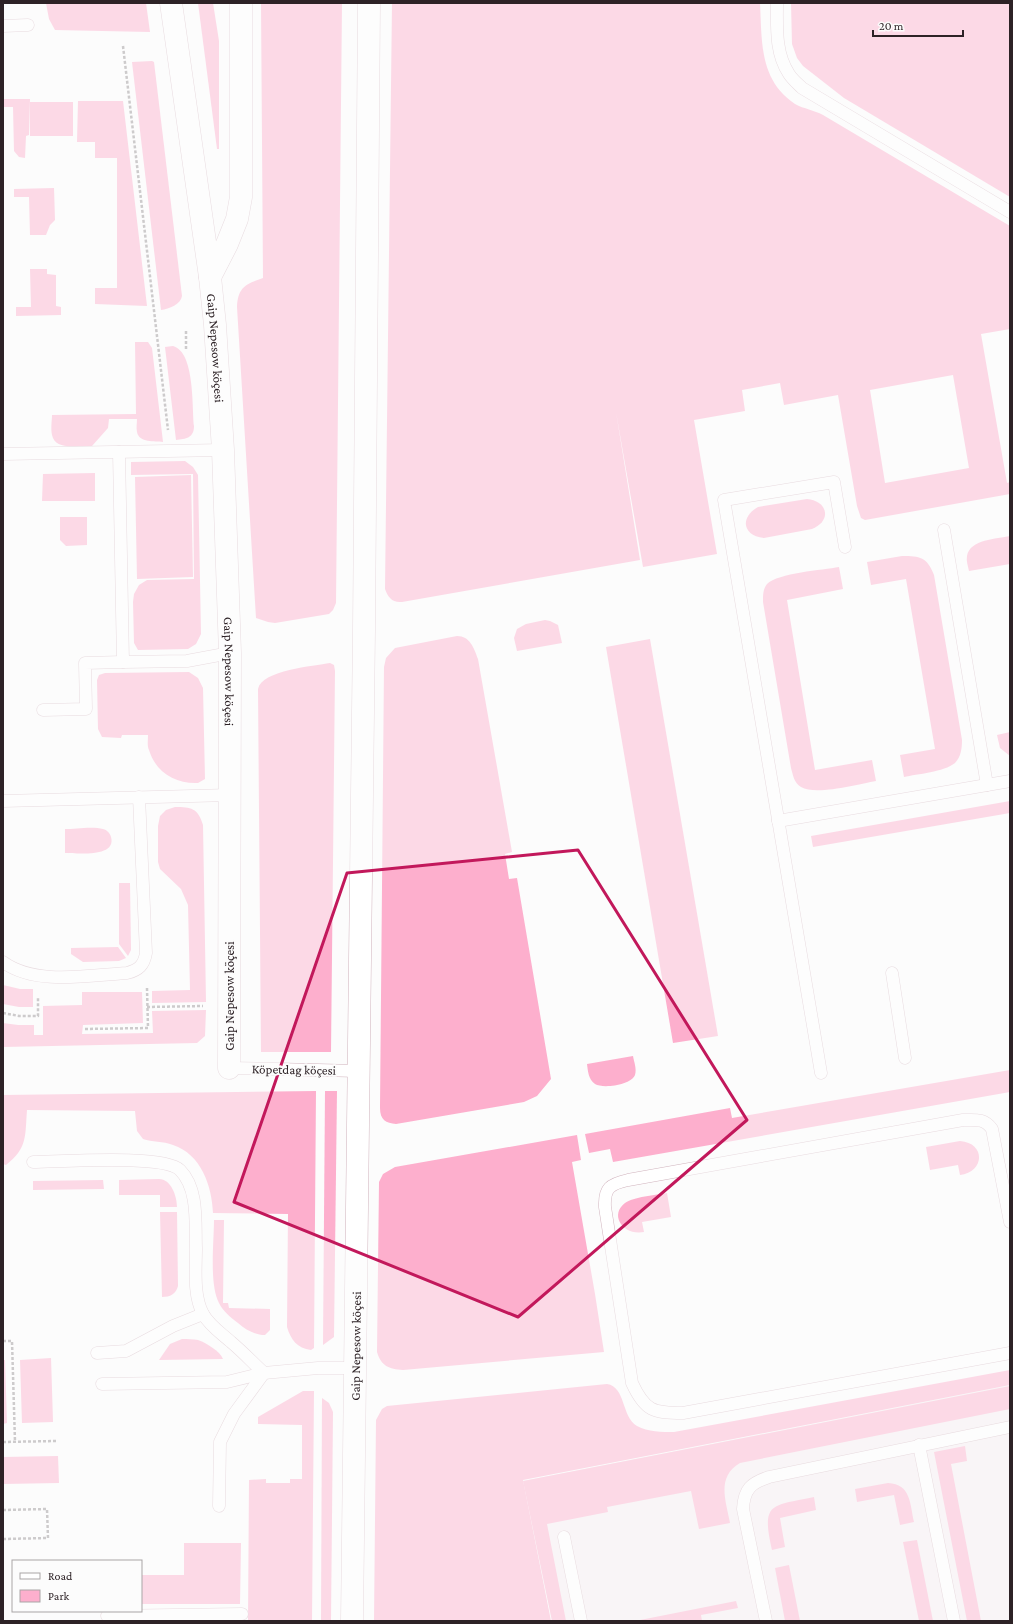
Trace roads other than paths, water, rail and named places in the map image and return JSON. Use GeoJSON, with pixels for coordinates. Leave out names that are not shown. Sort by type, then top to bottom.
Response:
{"type":"FeatureCollection","features":[{"type":"Feature","properties":{"kind":"street","name":"Gaip Nepesow köçesi"},"geometry":{"type":"LineString","coordinates":[[171,3],[210,277],[215,325],[223,450],[228,547],[230,653],[229,1068]]}},
{"type":"Feature","properties":{"kind":"street","name":"Gaip Nepesow köçesi"},"geometry":{"type":"LineString","coordinates":[[210,277],[237,219],[241,197],[241,3]]}},
{"type":"Feature","properties":{"kind":"street","name":"Gaip Nepesow köçesi"},"geometry":{"type":"LineString","coordinates":[[352,1621],[364,630],[369,3]]}},
{"type":"Feature","properties":{"kind":"lane"},"geometry":{"type":"LineString","coordinates":[[777,3],[777,36],[780,53],[789,74],[802,88],[1010,212]]}},
{"type":"Feature","properties":{"kind":"lane"},"geometry":{"type":"LineString","coordinates":[[3,26],[28,25]]}},
{"type":"Feature","properties":{"kind":"lane"},"geometry":{"type":"LineString","coordinates":[[3,454],[223,450]]}},
{"type":"Feature","properties":{"kind":"lane"},"geometry":{"type":"LineString","coordinates":[[119,452],[123,662]]}},
{"type":"Feature","properties":{"kind":"lane"},"geometry":{"type":"LineString","coordinates":[[821,1073],[724,500],[834,482],[845,547]]}},
{"type":"Feature","properties":{"kind":"lane"},"geometry":{"type":"LineString","coordinates":[[944,530],[987,785]]}},
{"type":"Feature","properties":{"kind":"lane"},"geometry":{"type":"LineString","coordinates":[[43,710],[86,709],[85,663],[187,661],[230,653]]}},
{"type":"Feature","properties":{"kind":"lane"},"geometry":{"type":"LineString","coordinates":[[778,821],[1010,781]]}},
{"type":"Feature","properties":{"kind":"lane"},"geometry":{"type":"LineString","coordinates":[[3,801],[230,795]]}},
{"type":"Feature","properties":{"kind":"lane"},"geometry":{"type":"LineString","coordinates":[[3,962],[28,974],[49,978],[127,973],[136,971],[142,966],[146,953],[139,797]]}},
{"type":"Feature","properties":{"kind":"lane"},"geometry":{"type":"LineString","coordinates":[[892,973],[905,1058]]}},
{"type":"Feature","properties":{"kind":"lane","name":"Köpetdag köçesi"},"geometry":{"type":"LineString","coordinates":[[229,1068],[359,1071]]}},
{"type":"Feature","properties":{"kind":"lane"},"geometry":{"type":"LineString","coordinates":[[1010,1222],[992,1129],[987,1122],[978,1120],[963,1120],[628,1180],[616,1183],[608,1188],[604,1197],[632,1382],[643,1404],[652,1409],[667,1413],[683,1413],[1010,1353]]}},
{"type":"Feature","properties":{"kind":"lane"},"geometry":{"type":"LineString","coordinates":[[33,1162],[137,1160],[171,1164],[180,1169],[187,1179],[191,1189],[196,1213],[196,1285],[203,1314],[215,1329],[231,1342],[264,1374]]}},
{"type":"Feature","properties":{"kind":"lane"},"geometry":{"type":"LineString","coordinates":[[97,1352],[126,1351],[173,1326],[203,1314]]}},
{"type":"Feature","properties":{"kind":"lane"},"geometry":{"type":"LineString","coordinates":[[102,1384],[227,1382],[264,1374],[318,1368],[354,1368]]}},
{"type":"Feature","properties":{"kind":"lane"},"geometry":{"type":"LineString","coordinates":[[218,1506],[220,1442],[234,1414],[264,1374]]}},
{"type":"Feature","properties":{"kind":"lane"},"geometry":{"type":"LineString","coordinates":[[766,1621],[743,1509],[744,1499],[749,1488],[758,1481],[769,1477],[1010,1427]]}},
{"type":"Feature","properties":{"kind":"lane"},"geometry":{"type":"LineString","coordinates":[[919,1446],[954,1621]]}},
{"type":"Feature","properties":{"kind":"lane"},"geometry":{"type":"LineString","coordinates":[[564,1538],[581,1621]]}},
{"type":"Feature","properties":{"kind":"lane"},"geometry":{"type":"LineString","coordinates":[[107,1616],[177,1618],[242,1614]]}}]}
